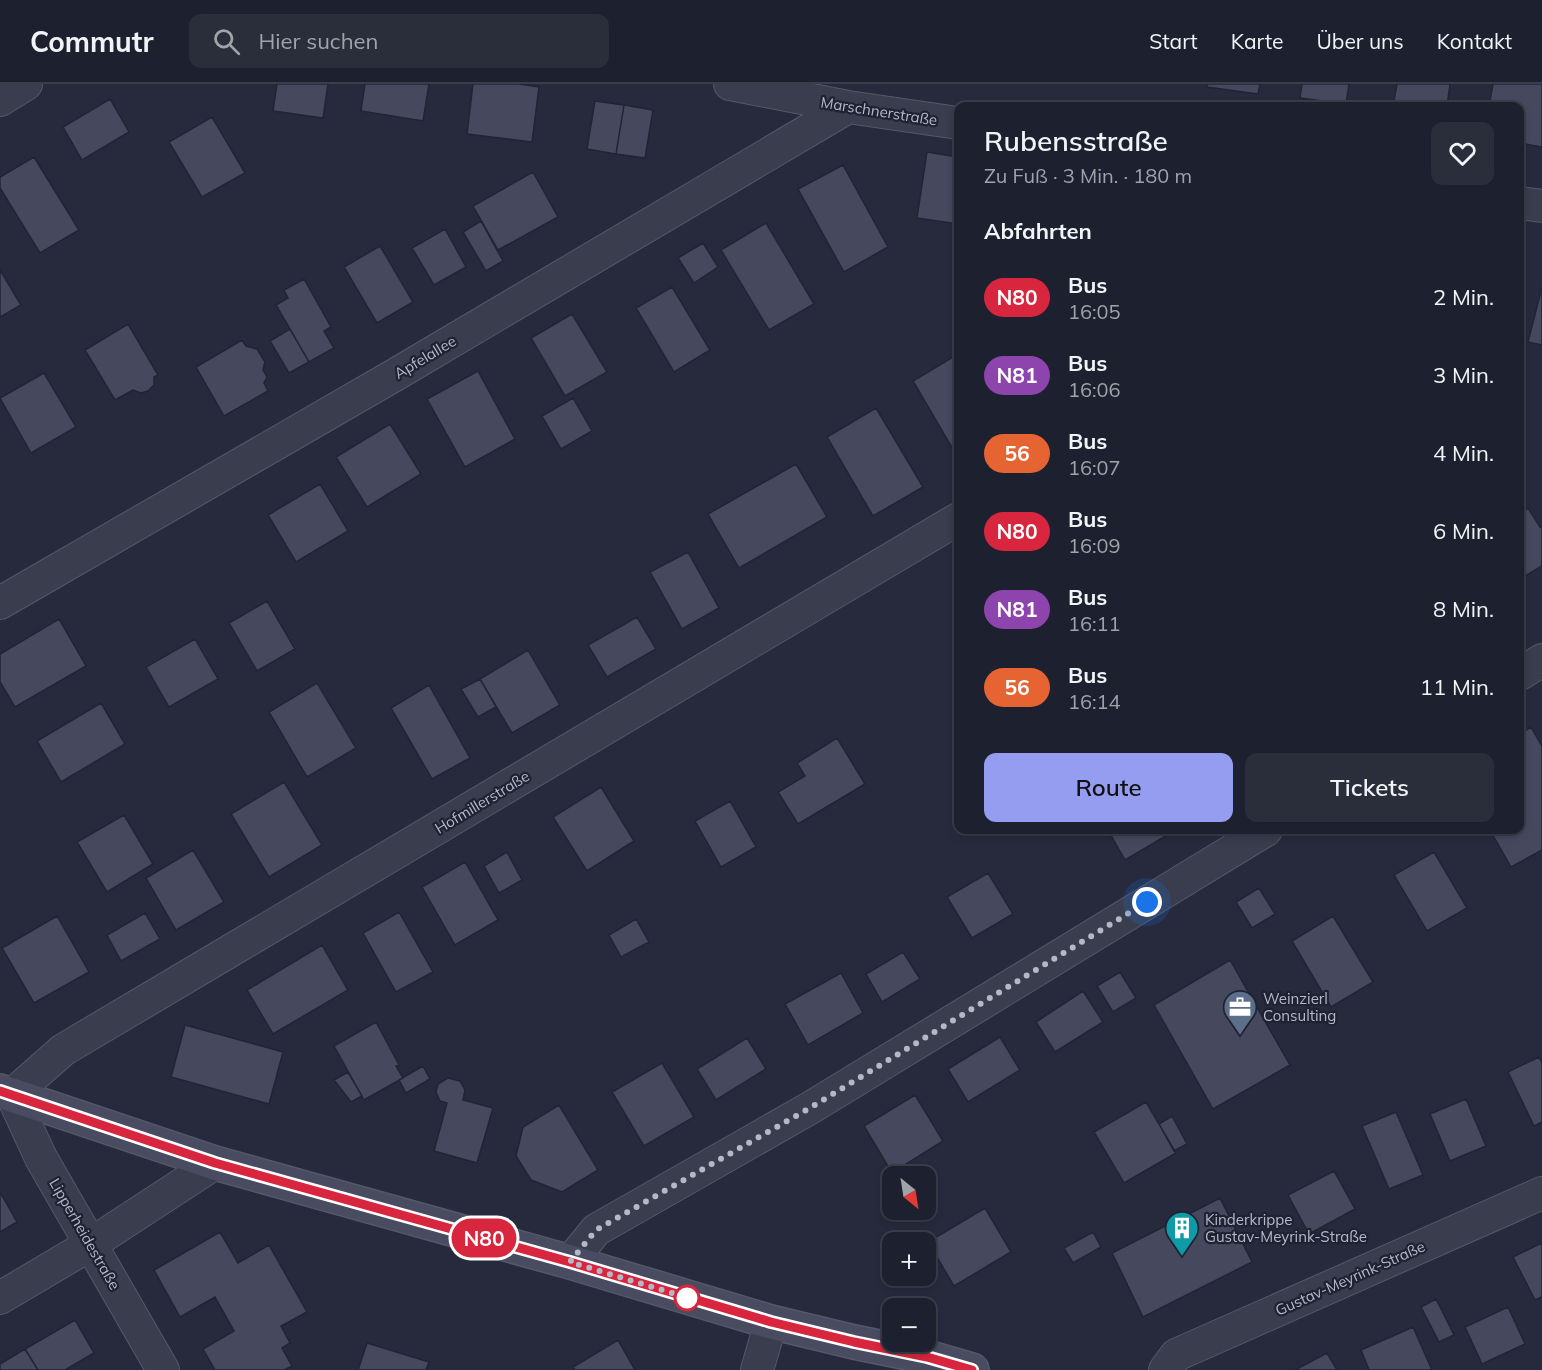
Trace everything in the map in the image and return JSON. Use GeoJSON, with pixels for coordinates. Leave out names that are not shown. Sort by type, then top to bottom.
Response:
{"type":"FeatureCollection","features":[{"type":"Feature","properties":{"kind":"street"},"geometry":{"type":"LineString","coordinates":[[0,100],[26,84]]}},
{"type":"Feature","properties":{"kind":"street","name":"Marschnerstraße"},"geometry":{"type":"LineString","coordinates":[[730,84],[848,107],[954,122]]}},
{"type":"Feature","properties":{"kind":"street","name":"Apfelallee"},"geometry":{"type":"LineString","coordinates":[[0,603],[393,376],[848,107]]}},
{"type":"Feature","properties":{"kind":"street"},"geometry":{"type":"LineString","coordinates":[[1524,204],[1542,206]]}},
{"type":"Feature","properties":{"kind":"street","name":"Hofmillerstraße"},"geometry":{"type":"LineString","coordinates":[[6,1093],[63,1050],[954,521]]}},
{"type":"Feature","properties":{"kind":"street"},"geometry":{"type":"LineString","coordinates":[[1524,671],[1542,660]]}},
{"type":"Feature","properties":{"kind":"street"},"geometry":{"type":"LineString","coordinates":[[570,1262],[596,1230],[810,1108],[1259,834]]}},
{"type":"Feature","properties":{"kind":"street"},"geometry":{"type":"LineString","coordinates":[[6,1093],[215,1163],[570,1262],[771,1322],[927,1357],[972,1370]]}},
{"type":"Feature","properties":{"kind":"street","name":"Lipperheidestraße"},"geometry":{"type":"LineString","coordinates":[[6,1093],[41,1158],[164,1370]]}},
{"type":"Feature","properties":{"kind":"street"},"geometry":{"type":"LineString","coordinates":[[0,1298],[91,1244],[215,1163]]}},
{"type":"Feature","properties":{"kind":"street","name":"Gustav-Meyrink-Straße"},"geometry":{"type":"LineString","coordinates":[[1165,1370],[1176,1355],[1542,1193]]}},
{"type":"Feature","properties":{"kind":"street"},"geometry":{"type":"LineString","coordinates":[[757,1370],[771,1322]]}},
{"type":"Feature","properties":{"kind":"building"},"geometry":{"type":"Polygon","coordinates":[[[277,84],[328,84],[323,118],[273,111],[277,84]]]}},
{"type":"Feature","properties":{"kind":"building"},"geometry":{"type":"Polygon","coordinates":[[[365,84],[429,84],[423,121],[361,111],[365,84]]]}},
{"type":"Feature","properties":{"kind":"building"},"geometry":{"type":"Polygon","coordinates":[[[473,84],[519,84],[539,87],[532,142],[467,134],[473,84]]]}},
{"type":"Feature","properties":{"kind":"building"},"geometry":{"type":"Polygon","coordinates":[[[1207,84],[1260,84],[1258,94],[1207,87],[1207,84]]]}},
{"type":"Feature","properties":{"kind":"building"},"geometry":{"type":"Polygon","coordinates":[[[1302,84],[1349,84],[1346,102],[1300,98],[1302,84]]]}},
{"type":"Feature","properties":{"kind":"building"},"geometry":{"type":"Polygon","coordinates":[[[1397,84],[1450,84],[1448,102],[1394,102],[1397,84]]]}},
{"type":"Feature","properties":{"kind":"building"},"geometry":{"type":"Polygon","coordinates":[[[1493,84],[1542,84],[1542,147],[1524,144],[1524,102],[1490,102],[1493,84]]]}},
{"type":"Feature","properties":{"kind":"building"},"geometry":{"type":"Polygon","coordinates":[[[110,99],[129,132],[82,160],[63,127],[110,99]]]}},
{"type":"Feature","properties":{"kind":"building"},"geometry":{"type":"Polygon","coordinates":[[[595,101],[624,105],[616,154],[587,149],[595,101]]]}},
{"type":"Feature","properties":{"kind":"building"},"geometry":{"type":"Polygon","coordinates":[[[624,105],[653,110],[645,158],[616,154],[624,105]]]}},
{"type":"Feature","properties":{"kind":"building"},"geometry":{"type":"Polygon","coordinates":[[[212,117],[245,173],[202,197],[169,142],[212,117]]]}},
{"type":"Feature","properties":{"kind":"building"},"geometry":{"type":"Polygon","coordinates":[[[927,152],[954,156],[954,223],[917,218],[927,152]]]}},
{"type":"Feature","properties":{"kind":"building"},"geometry":{"type":"Polygon","coordinates":[[[34,157],[79,230],[40,253],[0,188],[0,177],[34,157]]]}},
{"type":"Feature","properties":{"kind":"building"},"geometry":{"type":"Polygon","coordinates":[[[843,165],[888,247],[844,272],[798,189],[843,165]]]}},
{"type":"Feature","properties":{"kind":"building"},"geometry":{"type":"Polygon","coordinates":[[[533,172],[558,217],[498,250],[473,206],[533,172]]]}},
{"type":"Feature","properties":{"kind":"building"},"geometry":{"type":"Polygon","coordinates":[[[481,221],[503,261],[486,271],[463,232],[481,221]]]}},
{"type":"Feature","properties":{"kind":"building"},"geometry":{"type":"Polygon","coordinates":[[[766,223],[814,304],[769,330],[721,250],[766,223]]]}},
{"type":"Feature","properties":{"kind":"building"},"geometry":{"type":"Polygon","coordinates":[[[445,229],[466,267],[434,285],[412,248],[445,229]]]}},
{"type":"Feature","properties":{"kind":"building"},"geometry":{"type":"Polygon","coordinates":[[[703,243],[718,267],[694,283],[678,258],[703,243]]]}},
{"type":"Feature","properties":{"kind":"building"},"geometry":{"type":"Polygon","coordinates":[[[380,246],[413,302],[377,323],[344,267],[380,246]]]}},
{"type":"Feature","properties":{"kind":"building"},"geometry":{"type":"Polygon","coordinates":[[[0,270],[21,305],[0,317],[0,270]]]}},
{"type":"Feature","properties":{"kind":"building"},"geometry":{"type":"Polygon","coordinates":[[[304,279],[331,327],[324,331],[334,348],[309,362],[276,305],[288,298],[284,290],[304,279]]]}},
{"type":"Feature","properties":{"kind":"building"},"geometry":{"type":"Polygon","coordinates":[[[672,287],[710,350],[674,372],[636,308],[672,287]]]}},
{"type":"Feature","properties":{"kind":"building"},"geometry":{"type":"Polygon","coordinates":[[[1542,287],[1542,345],[1528,342],[1542,287]]]}},
{"type":"Feature","properties":{"kind":"building"},"geometry":{"type":"Polygon","coordinates":[[[572,314],[607,372],[565,396],[531,338],[572,314]]]}},
{"type":"Feature","properties":{"kind":"building"},"geometry":{"type":"Polygon","coordinates":[[[128,324],[158,375],[154,377],[154,385],[148,391],[141,393],[133,390],[115,400],[85,350],[128,324]]]}},
{"type":"Feature","properties":{"kind":"building"},"geometry":{"type":"Polygon","coordinates":[[[290,329],[309,362],[289,373],[270,341],[290,329]]]}},
{"type":"Feature","properties":{"kind":"building"},"geometry":{"type":"Polygon","coordinates":[[[242,340],[246,346],[257,349],[265,362],[263,370],[267,377],[264,383],[268,391],[224,416],[196,367],[242,340]]]}},
{"type":"Feature","properties":{"kind":"building"},"geometry":{"type":"Polygon","coordinates":[[[954,356],[954,451],[913,381],[954,356]]]}},
{"type":"Feature","properties":{"kind":"building"},"geometry":{"type":"Polygon","coordinates":[[[478,371],[515,439],[465,467],[427,399],[478,371]]]}},
{"type":"Feature","properties":{"kind":"building"},"geometry":{"type":"Polygon","coordinates":[[[44,373],[76,427],[31,453],[0,398],[44,373]]]}},
{"type":"Feature","properties":{"kind":"building"},"geometry":{"type":"Polygon","coordinates":[[[573,398],[592,431],[561,449],[542,416],[573,398]]]}},
{"type":"Feature","properties":{"kind":"building"},"geometry":{"type":"Polygon","coordinates":[[[876,408],[923,487],[873,516],[827,437],[876,408]]]}},
{"type":"Feature","properties":{"kind":"building"},"geometry":{"type":"Polygon","coordinates":[[[390,424],[421,474],[367,507],[336,457],[390,424]]]}},
{"type":"Feature","properties":{"kind":"building"},"geometry":{"type":"Polygon","coordinates":[[[796,464],[827,517],[739,568],[708,514],[796,464]]]}},
{"type":"Feature","properties":{"kind":"building"},"geometry":{"type":"Polygon","coordinates":[[[320,484],[348,531],[296,562],[268,515],[320,484]]]}},
{"type":"Feature","properties":{"kind":"building"},"geometry":{"type":"Polygon","coordinates":[[[1528,508],[1540,527],[1542,526],[1542,566],[1525,576],[1524,574],[1524,510],[1528,508]]]}},
{"type":"Feature","properties":{"kind":"building"},"geometry":{"type":"Polygon","coordinates":[[[688,552],[719,608],[682,629],[650,572],[688,552]]]}},
{"type":"Feature","properties":{"kind":"building"},"geometry":{"type":"Polygon","coordinates":[[[267,601],[295,649],[257,671],[229,623],[267,601]]]}},
{"type":"Feature","properties":{"kind":"building"},"geometry":{"type":"Polygon","coordinates":[[[637,617],[656,649],[607,677],[588,645],[637,617]]]}},
{"type":"Feature","properties":{"kind":"building"},"geometry":{"type":"Polygon","coordinates":[[[59,619],[86,666],[15,707],[0,682],[0,654],[59,619]]]}},
{"type":"Feature","properties":{"kind":"building"},"geometry":{"type":"Polygon","coordinates":[[[195,639],[218,679],[169,707],[146,667],[195,639]]]}},
{"type":"Feature","properties":{"kind":"building"},"geometry":{"type":"Polygon","coordinates":[[[528,650],[560,705],[512,733],[480,679],[528,650]]]}},
{"type":"Feature","properties":{"kind":"building"},"geometry":{"type":"Polygon","coordinates":[[[480,679],[496,707],[478,717],[461,689],[480,679]]]}},
{"type":"Feature","properties":{"kind":"building"},"geometry":{"type":"Polygon","coordinates":[[[317,683],[356,748],[307,777],[269,712],[317,683]]]}},
{"type":"Feature","properties":{"kind":"building"},"geometry":{"type":"Polygon","coordinates":[[[429,685],[470,758],[432,779],[391,708],[429,685]]]}},
{"type":"Feature","properties":{"kind":"building"},"geometry":{"type":"Polygon","coordinates":[[[101,703],[125,744],[61,782],[37,741],[101,703]]]}},
{"type":"Feature","properties":{"kind":"building"},"geometry":{"type":"Polygon","coordinates":[[[1531,727],[1542,746],[1542,850],[1511,867],[1492,834],[1524,834],[1524,731],[1531,727]]]}},
{"type":"Feature","properties":{"kind":"building"},"geometry":{"type":"Polygon","coordinates":[[[837,738],[865,784],[798,824],[778,792],[805,776],[797,763],[837,738]]]}},
{"type":"Feature","properties":{"kind":"building"},"geometry":{"type":"Polygon","coordinates":[[[284,782],[322,845],[269,877],[231,814],[284,782]]]}},
{"type":"Feature","properties":{"kind":"building"},"geometry":{"type":"Polygon","coordinates":[[[601,787],[634,841],[587,871],[553,817],[601,787]]]}},
{"type":"Feature","properties":{"kind":"building"},"geometry":{"type":"Polygon","coordinates":[[[730,801],[756,847],[721,867],[695,821],[730,801]]]}},
{"type":"Feature","properties":{"kind":"building"},"geometry":{"type":"Polygon","coordinates":[[[124,815],[153,864],[107,892],[77,842],[124,815]]]}},
{"type":"Feature","properties":{"kind":"building"},"geometry":{"type":"Polygon","coordinates":[[[1110,834],[1169,834],[1125,860],[1110,834]]]}},
{"type":"Feature","properties":{"kind":"building"},"geometry":{"type":"Polygon","coordinates":[[[193,850],[224,902],[176,930],[146,878],[193,850]]]}},
{"type":"Feature","properties":{"kind":"building"},"geometry":{"type":"Polygon","coordinates":[[[507,852],[522,880],[499,893],[484,866],[507,852]]]}},
{"type":"Feature","properties":{"kind":"building"},"geometry":{"type":"Polygon","coordinates":[[[1434,852],[1467,908],[1427,931],[1394,875],[1434,852]]]}},
{"type":"Feature","properties":{"kind":"building"},"geometry":{"type":"Polygon","coordinates":[[[465,862],[498,920],[455,945],[422,887],[465,862]]]}},
{"type":"Feature","properties":{"kind":"building"},"geometry":{"type":"Polygon","coordinates":[[[988,873],[1013,914],[972,938],[947,897],[988,873]]]}},
{"type":"Feature","properties":{"kind":"building"},"geometry":{"type":"Polygon","coordinates":[[[1259,888],[1275,914],[1252,928],[1236,902],[1259,888]]]}},
{"type":"Feature","properties":{"kind":"building"},"geometry":{"type":"Polygon","coordinates":[[[399,912],[433,972],[396,992],[363,933],[399,912]]]}},
{"type":"Feature","properties":{"kind":"building"},"geometry":{"type":"Polygon","coordinates":[[[145,913],[160,939],[121,961],[107,935],[145,913]]]}},
{"type":"Feature","properties":{"kind":"building"},"geometry":{"type":"Polygon","coordinates":[[[57,916],[89,972],[34,1003],[2,948],[57,916]]]}},
{"type":"Feature","properties":{"kind":"building"},"geometry":{"type":"Polygon","coordinates":[[[1333,916],[1373,982],[1331,1007],[1292,941],[1333,916]]]}},
{"type":"Feature","properties":{"kind":"building"},"geometry":{"type":"Polygon","coordinates":[[[636,919],[649,942],[621,957],[609,935],[636,919]]]}},
{"type":"Feature","properties":{"kind":"building"},"geometry":{"type":"Polygon","coordinates":[[[322,945],[348,990],[273,1034],[247,990],[322,945]]]}},
{"type":"Feature","properties":{"kind":"building"},"geometry":{"type":"Polygon","coordinates":[[[903,952],[920,979],[882,1002],[866,974],[903,952]]]}},
{"type":"Feature","properties":{"kind":"building"},"geometry":{"type":"Polygon","coordinates":[[[1230,960],[1290,1065],[1213,1109],[1154,1005],[1230,960]]]}},
{"type":"Feature","properties":{"kind":"building"},"geometry":{"type":"Polygon","coordinates":[[[1120,972],[1136,998],[1113,1012],[1097,986],[1120,972]]]}},
{"type":"Feature","properties":{"kind":"building"},"geometry":{"type":"Polygon","coordinates":[[[841,973],[863,1013],[808,1045],[785,1004],[841,973]]]}},
{"type":"Feature","properties":{"kind":"building"},"geometry":{"type":"Polygon","coordinates":[[[1083,991],[1103,1022],[1055,1052],[1036,1022],[1083,991]]]}},
{"type":"Feature","properties":{"kind":"building"},"geometry":{"type":"Polygon","coordinates":[[[376,1022],[399,1065],[396,1066],[403,1078],[364,1100],[334,1046],[376,1022]]]}},
{"type":"Feature","properties":{"kind":"building"},"geometry":{"type":"Polygon","coordinates":[[[185,1025],[283,1052],[269,1104],[171,1077],[185,1025]]]}},
{"type":"Feature","properties":{"kind":"building"},"geometry":{"type":"Polygon","coordinates":[[[1000,1037],[1020,1070],[968,1102],[948,1069],[1000,1037]]]}},
{"type":"Feature","properties":{"kind":"building"},"geometry":{"type":"Polygon","coordinates":[[[747,1038],[766,1069],[716,1100],[697,1069],[747,1038]]]}},
{"type":"Feature","properties":{"kind":"building"},"geometry":{"type":"Polygon","coordinates":[[[1539,1057],[1542,1063],[1542,1122],[1534,1126],[1508,1072],[1539,1057]]]}},
{"type":"Feature","properties":{"kind":"building"},"geometry":{"type":"Polygon","coordinates":[[[662,1063],[694,1117],[644,1146],[612,1092],[662,1063]]]}},
{"type":"Feature","properties":{"kind":"building"},"geometry":{"type":"Polygon","coordinates":[[[423,1066],[430,1079],[406,1093],[399,1080],[423,1066]]]}},
{"type":"Feature","properties":{"kind":"building"},"geometry":{"type":"Polygon","coordinates":[[[348,1072],[362,1096],[351,1102],[334,1080],[348,1072]]]}},
{"type":"Feature","properties":{"kind":"building"},"geometry":{"type":"Polygon","coordinates":[[[448,1078],[460,1081],[465,1090],[463,1100],[493,1108],[477,1163],[434,1151],[447,1103],[440,1101],[436,1092],[438,1084],[448,1078]]]}},
{"type":"Feature","properties":{"kind":"building"},"geometry":{"type":"Polygon","coordinates":[[[915,1095],[943,1141],[903,1166],[888,1166],[864,1126],[915,1095]]]}},
{"type":"Feature","properties":{"kind":"building"},"geometry":{"type":"Polygon","coordinates":[[[1466,1099],[1486,1146],[1450,1161],[1430,1114],[1466,1099]]]}},
{"type":"Feature","properties":{"kind":"building"},"geometry":{"type":"Polygon","coordinates":[[[1146,1102],[1176,1153],[1124,1183],[1094,1132],[1146,1102]]]}},
{"type":"Feature","properties":{"kind":"building"},"geometry":{"type":"Polygon","coordinates":[[[559,1105],[598,1170],[562,1192],[531,1180],[516,1156],[523,1127],[559,1105]]]}},
{"type":"Feature","properties":{"kind":"building"},"geometry":{"type":"Polygon","coordinates":[[[1396,1112],[1423,1175],[1389,1189],[1362,1126],[1396,1112]]]}},
{"type":"Feature","properties":{"kind":"building"},"geometry":{"type":"Polygon","coordinates":[[[1172,1116],[1187,1144],[1174,1151],[1159,1124],[1172,1116]]]}},
{"type":"Feature","properties":{"kind":"building"},"geometry":{"type":"Polygon","coordinates":[[[1334,1171],[1355,1209],[1309,1234],[1288,1195],[1334,1171]]]}},
{"type":"Feature","properties":{"kind":"building"},"geometry":{"type":"Polygon","coordinates":[[[0,1192],[17,1222],[0,1232],[0,1192]]]}},
{"type":"Feature","properties":{"kind":"building","name":"Kinderkrippe Gustav-Meyrink-Straße"},"geometry":{"type":"Polygon","coordinates":[[[1220,1198],[1252,1262],[1143,1317],[1112,1253],[1220,1198]]]}},
{"type":"Feature","properties":{"kind":"building"},"geometry":{"type":"Polygon","coordinates":[[[985,1208],[1011,1252],[954,1286],[936,1256],[936,1237],[985,1208]]]}},
{"type":"Feature","properties":{"kind":"building"},"geometry":{"type":"Polygon","coordinates":[[[220,1232],[238,1263],[269,1245],[307,1312],[281,1326],[290,1343],[282,1348],[292,1366],[284,1370],[215,1370],[203,1349],[234,1331],[215,1297],[180,1317],[154,1270],[220,1232]]]}},
{"type":"Feature","properties":{"kind":"building"},"geometry":{"type":"Polygon","coordinates":[[[1093,1232],[1101,1247],[1073,1263],[1064,1248],[1093,1232]]]}},
{"type":"Feature","properties":{"kind":"building"},"geometry":{"type":"Polygon","coordinates":[[[1542,1243],[1542,1297],[1535,1300],[1513,1257],[1542,1243]]]}},
{"type":"Feature","properties":{"kind":"building"},"geometry":{"type":"Polygon","coordinates":[[[1436,1299],[1454,1335],[1439,1342],[1421,1307],[1436,1299]]]}},
{"type":"Feature","properties":{"kind":"building"},"geometry":{"type":"Polygon","coordinates":[[[1508,1307],[1525,1344],[1482,1364],[1465,1327],[1508,1307]]]}},
{"type":"Feature","properties":{"kind":"building"},"geometry":{"type":"Polygon","coordinates":[[[75,1320],[94,1353],[65,1370],[38,1370],[25,1349],[75,1320]]]}},
{"type":"Feature","properties":{"kind":"building"},"geometry":{"type":"Polygon","coordinates":[[[1413,1327],[1432,1370],[1369,1370],[1361,1350],[1413,1327]]]}},
{"type":"Feature","properties":{"kind":"building"},"geometry":{"type":"Polygon","coordinates":[[[618,1340],[635,1370],[575,1370],[573,1367],[618,1340]]]}},
{"type":"Feature","properties":{"kind":"building"},"geometry":{"type":"Polygon","coordinates":[[[367,1343],[429,1362],[426,1370],[358,1370],[367,1343]]]}},
{"type":"Feature","properties":{"kind":"building"},"geometry":{"type":"Polygon","coordinates":[[[25,1349],[38,1370],[0,1370],[0,1364],[25,1349]]]}},
{"type":"Feature","properties":{"kind":"building"},"geometry":{"type":"Polygon","coordinates":[[[1327,1353],[1337,1370],[1295,1370],[1327,1353]]]}},
{"type":"Feature","properties":{"kind":"bus line","name":"N80"},"geometry":{"type":"LineString","coordinates":[[0,1091],[215,1163],[570,1262],[771,1322],[927,1357],[972,1370]]}},
{"type":"Feature","properties":{"kind":"place","name":"Weinzierl Consulting"},"geometry":{"type":"Point","coordinates":[1240,1036]}},
{"type":"Feature","properties":{"kind":"place","name":"Kinderkrippe Gustav-Meyrink-Straße"},"geometry":{"type":"Point","coordinates":[1182,1257]}},
{"type":"Feature","properties":{"kind":"route"},"geometry":{"type":"LineString","coordinates":[[687,1298],[695,1300],[570,1262],[596,1230],[810,1108],[1147,902]]}}]}
